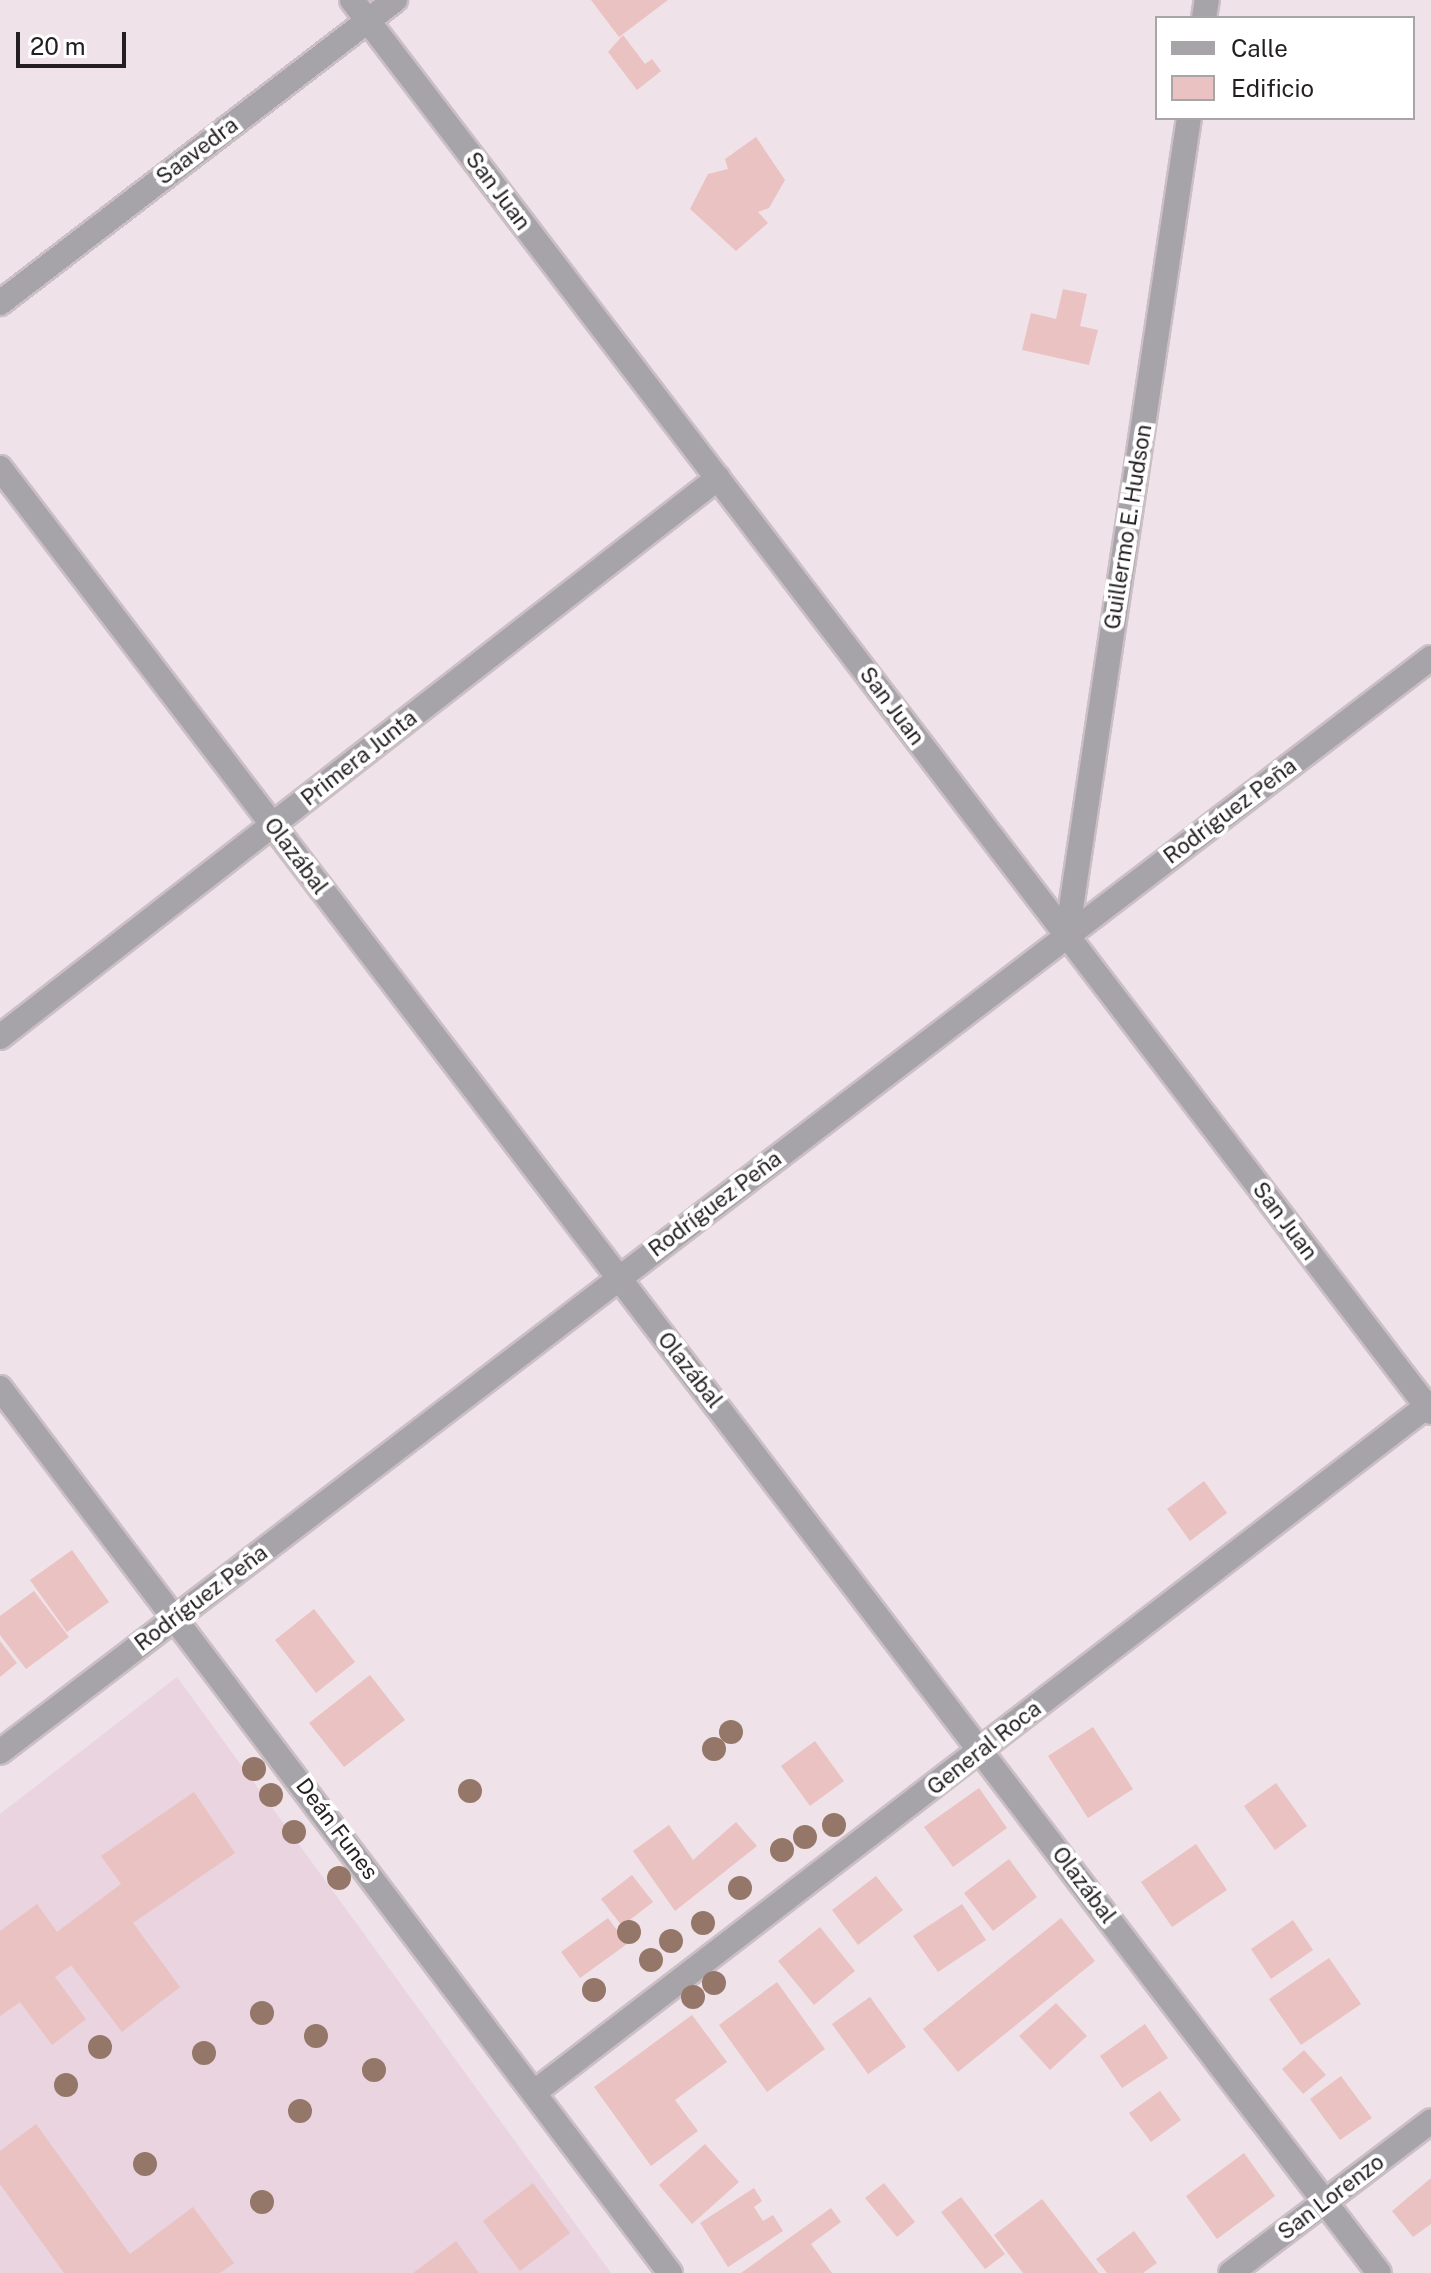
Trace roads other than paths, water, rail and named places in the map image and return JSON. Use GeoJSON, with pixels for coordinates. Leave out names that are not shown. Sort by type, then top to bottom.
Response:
{"type":"FeatureCollection","features":[{"type":"Feature","properties":{"kind":"street","name":"San Juan"},"geometry":{"type":"LineString","coordinates":[[352,0],[1430,1408]]}},
{"type":"Feature","properties":{"kind":"street","name":"Saavedra"},"geometry":{"type":"LineString","coordinates":[[0,303],[395,0]]}},
{"type":"Feature","properties":{"kind":"street","name":"Guillermo E. Hudson"},"geometry":{"type":"LineString","coordinates":[[1067,935],[1189,120]]}},
{"type":"Feature","properties":{"kind":"street","name":"Olazábal"},"geometry":{"type":"LineString","coordinates":[[0,468],[1379,2273]]}},
{"type":"Feature","properties":{"kind":"street","name":"Primera Junta"},"geometry":{"type":"LineString","coordinates":[[0,1037],[718,478]]}},
{"type":"Feature","properties":{"kind":"street","name":"Rodríguez Peña"},"geometry":{"type":"LineString","coordinates":[[0,1752],[1431,658]]}},
{"type":"Feature","properties":{"kind":"street","name":"Deán Funes"},"geometry":{"type":"LineString","coordinates":[[0,1388],[536,2091],[670,2273]]}},
{"type":"Feature","properties":{"kind":"street","name":"General Roca"},"geometry":{"type":"LineString","coordinates":[[536,2091],[1430,1408]]}},
{"type":"Feature","properties":{"kind":"street","name":"San Lorenzo"},"geometry":{"type":"LineString","coordinates":[[1231,2273],[1431,2121]]}}]}
